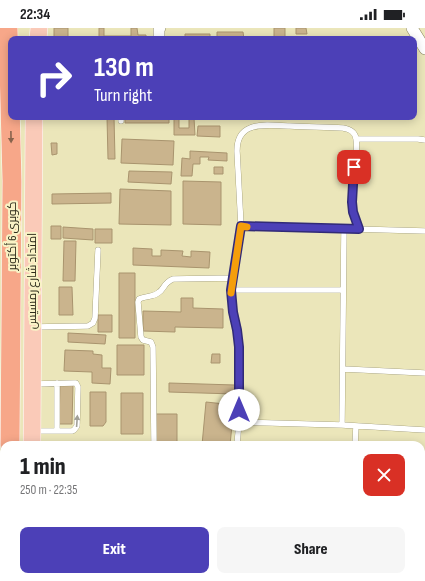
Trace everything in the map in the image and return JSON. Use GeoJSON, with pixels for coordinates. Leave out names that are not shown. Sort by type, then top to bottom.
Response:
{"type":"FeatureCollection","features":[{"type":"Feature","properties":{"kind":"highway","name":"كوبرى 6 أكتوبر"},"geometry":{"type":"LineString","coordinates":[[10,120],[12,181],[10,441]]}},
{"type":"Feature","properties":{"kind":"highway","name":"كوبرى 6 أكتوبر"},"geometry":{"type":"LineString","coordinates":[[23,120],[29,441]]}},
{"type":"Feature","properties":{"kind":"main road","name":"امتداد شارع رمسيس"},"geometry":{"type":"LineString","coordinates":[[29,441],[32,384],[34,120]]}},
{"type":"Feature","properties":{"kind":"street"},"geometry":{"type":"LineString","coordinates":[[417,36],[425,49]]}},
{"type":"Feature","properties":{"kind":"lane"},"geometry":{"type":"LineString","coordinates":[[237,441],[239,422],[239,347],[231,290],[241,226],[237,151],[239,137],[250,128],[267,125],[343,128],[353,132],[357,147],[352,183],[352,202],[353,212],[359,229]]}},
{"type":"Feature","properties":{"kind":"lane"},"geometry":{"type":"LineString","coordinates":[[356,139],[425,140]]}},
{"type":"Feature","properties":{"kind":"lane"},"geometry":{"type":"LineString","coordinates":[[241,226],[425,231]]}},
{"type":"Feature","properties":{"kind":"lane"},"geometry":{"type":"LineString","coordinates":[[342,425],[344,228]]}},
{"type":"Feature","properties":{"kind":"lane"},"geometry":{"type":"LineString","coordinates":[[32,327],[88,326],[93,323],[96,318],[98,250]]}},
{"type":"Feature","properties":{"kind":"lane"},"geometry":{"type":"LineString","coordinates":[[154,441],[153,347],[151,342],[144,340],[141,337],[139,299],[157,294],[172,279],[233,278]]}},
{"type":"Feature","properties":{"kind":"lane"},"geometry":{"type":"LineString","coordinates":[[231,290],[343,290]]}},
{"type":"Feature","properties":{"kind":"lane"},"geometry":{"type":"LineString","coordinates":[[343,369],[425,374]]}},
{"type":"Feature","properties":{"kind":"lane"},"geometry":{"type":"LineString","coordinates":[[57,383],[57,431]]}},
{"type":"Feature","properties":{"kind":"lane"},"geometry":{"type":"LineString","coordinates":[[32,384],[76,383],[78,387],[76,428],[72,431],[57,431],[32,441]]}},
{"type":"Feature","properties":{"kind":"lane"},"geometry":{"type":"LineString","coordinates":[[239,422],[342,425],[425,430]]}},
{"type":"Feature","properties":{"kind":"lane"},"geometry":{"type":"LineString","coordinates":[[355,441],[356,426]]}},
{"type":"Feature","properties":{"kind":"building"},"geometry":{"type":"Polygon","coordinates":[[[54,28],[68,28],[68,36],[54,36],[54,28]]]}},
{"type":"Feature","properties":{"kind":"building"},"geometry":{"type":"Polygon","coordinates":[[[99,28],[104,28],[104,36],[99,36],[99,28]]]}},
{"type":"Feature","properties":{"kind":"building"},"geometry":{"type":"Polygon","coordinates":[[[131,28],[137,28],[138,35],[146,35],[131,36],[131,28]]]}},
{"type":"Feature","properties":{"kind":"building"},"geometry":{"type":"Polygon","coordinates":[[[274,28],[285,28],[285,36],[274,36],[274,28]]]}},
{"type":"Feature","properties":{"kind":"building"},"geometry":{"type":"Polygon","coordinates":[[[296,28],[306,28],[307,34],[296,34],[296,28]]]}},
{"type":"Feature","properties":{"kind":"building"},"geometry":{"type":"Polygon","coordinates":[[[217,32],[243,32],[244,36],[217,36],[217,32]]]}},
{"type":"Feature","properties":{"kind":"building"},"geometry":{"type":"Polygon","coordinates":[[[185,34],[210,34],[210,36],[185,36],[185,34]]]}},
{"type":"Feature","properties":{"kind":"building"},"geometry":{"type":"Polygon","coordinates":[[[107,120],[114,120],[115,159],[108,159],[107,120]]]}},
{"type":"Feature","properties":{"kind":"building"},"geometry":{"type":"Polygon","coordinates":[[[125,120],[169,120],[169,123],[125,123],[125,120]]]}},
{"type":"Feature","properties":{"kind":"building"},"geometry":{"type":"Polygon","coordinates":[[[174,120],[179,120],[179,128],[189,128],[189,120],[194,120],[195,135],[174,135],[174,120]]]}},
{"type":"Feature","properties":{"kind":"building"},"geometry":{"type":"Polygon","coordinates":[[[198,126],[220,126],[220,137],[197,136],[198,126]]]}},
{"type":"Feature","properties":{"kind":"building"},"geometry":{"type":"Polygon","coordinates":[[[122,139],[174,141],[173,165],[121,163],[122,139]]]}},
{"type":"Feature","properties":{"kind":"building"},"geometry":{"type":"Polygon","coordinates":[[[51,143],[57,143],[57,154],[52,155],[51,143]]]}},
{"type":"Feature","properties":{"kind":"building"},"geometry":{"type":"Polygon","coordinates":[[[190,151],[227,153],[227,161],[208,160],[209,157],[200,157],[200,164],[193,164],[192,176],[181,176],[182,158],[190,159],[190,151]]]}},
{"type":"Feature","properties":{"kind":"building"},"geometry":{"type":"Polygon","coordinates":[[[214,167],[223,167],[223,174],[214,174],[214,167]]]}},
{"type":"Feature","properties":{"kind":"building"},"geometry":{"type":"Polygon","coordinates":[[[129,171],[172,172],[171,184],[128,182],[129,171]]]}},
{"type":"Feature","properties":{"kind":"building"},"geometry":{"type":"Polygon","coordinates":[[[183,181],[221,182],[221,225],[183,224],[183,181]]]}},
{"type":"Feature","properties":{"kind":"building"},"geometry":{"type":"Polygon","coordinates":[[[120,189],[171,191],[171,225],[119,224],[120,189]]]}},
{"type":"Feature","properties":{"kind":"building"},"geometry":{"type":"Polygon","coordinates":[[[111,193],[111,203],[52,204],[52,194],[111,193]]]}},
{"type":"Feature","properties":{"kind":"building"},"geometry":{"type":"Polygon","coordinates":[[[51,226],[61,226],[61,239],[51,239],[51,226]]]}},
{"type":"Feature","properties":{"kind":"building"},"geometry":{"type":"Polygon","coordinates":[[[63,227],[93,229],[93,240],[63,238],[63,227]]]}},
{"type":"Feature","properties":{"kind":"building"},"geometry":{"type":"Polygon","coordinates":[[[95,229],[112,229],[112,243],[95,243],[95,229]]]}},
{"type":"Feature","properties":{"kind":"building"},"geometry":{"type":"Polygon","coordinates":[[[64,241],[76,241],[75,281],[63,281],[64,241]]]}},
{"type":"Feature","properties":{"kind":"building"},"geometry":{"type":"Polygon","coordinates":[[[133,248],[152,249],[152,256],[161,256],[161,250],[183,251],[182,256],[191,257],[191,251],[210,252],[209,268],[133,265],[133,248]]]}},
{"type":"Feature","properties":{"kind":"building"},"geometry":{"type":"Polygon","coordinates":[[[119,273],[135,273],[135,338],[119,338],[119,273]]]}},
{"type":"Feature","properties":{"kind":"building"},"geometry":{"type":"Polygon","coordinates":[[[59,287],[72,287],[73,315],[59,315],[59,287]]]}},
{"type":"Feature","properties":{"kind":"building"},"geometry":{"type":"Polygon","coordinates":[[[181,298],[193,298],[193,308],[223,309],[223,328],[175,327],[175,332],[143,331],[143,311],[181,312],[181,298]]]}},
{"type":"Feature","properties":{"kind":"building"},"geometry":{"type":"Polygon","coordinates":[[[98,315],[112,315],[112,332],[98,332],[98,315]]]}},
{"type":"Feature","properties":{"kind":"building"},"geometry":{"type":"Polygon","coordinates":[[[68,333],[106,335],[105,344],[68,342],[68,333]]]}},
{"type":"Feature","properties":{"kind":"building"},"geometry":{"type":"Polygon","coordinates":[[[117,345],[144,345],[144,375],[117,375],[117,345]]]}},
{"type":"Feature","properties":{"kind":"building"},"geometry":{"type":"Polygon","coordinates":[[[65,350],[93,351],[93,354],[102,355],[102,368],[111,368],[110,384],[92,383],[92,372],[64,371],[65,350]]]}},
{"type":"Feature","properties":{"kind":"building"},"geometry":{"type":"Polygon","coordinates":[[[212,354],[220,354],[220,363],[211,363],[212,354]]]}},
{"type":"Feature","properties":{"kind":"building"},"geometry":{"type":"Polygon","coordinates":[[[169,383],[235,385],[234,394],[169,392],[169,383]]]}},
{"type":"Feature","properties":{"kind":"building"},"geometry":{"type":"Polygon","coordinates":[[[60,385],[73,385],[72,424],[59,424],[60,385]]]}},
{"type":"Feature","properties":{"kind":"building"},"geometry":{"type":"Polygon","coordinates":[[[90,392],[106,392],[106,422],[103,426],[90,426],[90,392]]]}},
{"type":"Feature","properties":{"kind":"building"},"geometry":{"type":"Polygon","coordinates":[[[121,393],[143,393],[143,434],[121,434],[121,393]]]}},
{"type":"Feature","properties":{"kind":"building"},"geometry":{"type":"Polygon","coordinates":[[[206,402],[234,405],[230,441],[202,441],[206,402]]]}},
{"type":"Feature","properties":{"kind":"building"},"geometry":{"type":"Polygon","coordinates":[[[155,414],[177,414],[177,441],[155,441],[155,414]]]}},
{"type":"Feature","properties":{"kind":"slow traffic"},"geometry":{"type":"LineString","coordinates":[[231,293],[241,226],[247,227]]}},
{"type":"Feature","properties":{"kind":"route"},"geometry":{"type":"LineString","coordinates":[[239,410],[239,347],[231,290],[241,226],[359,229],[353,212],[352,202],[354,167]]}}]}
